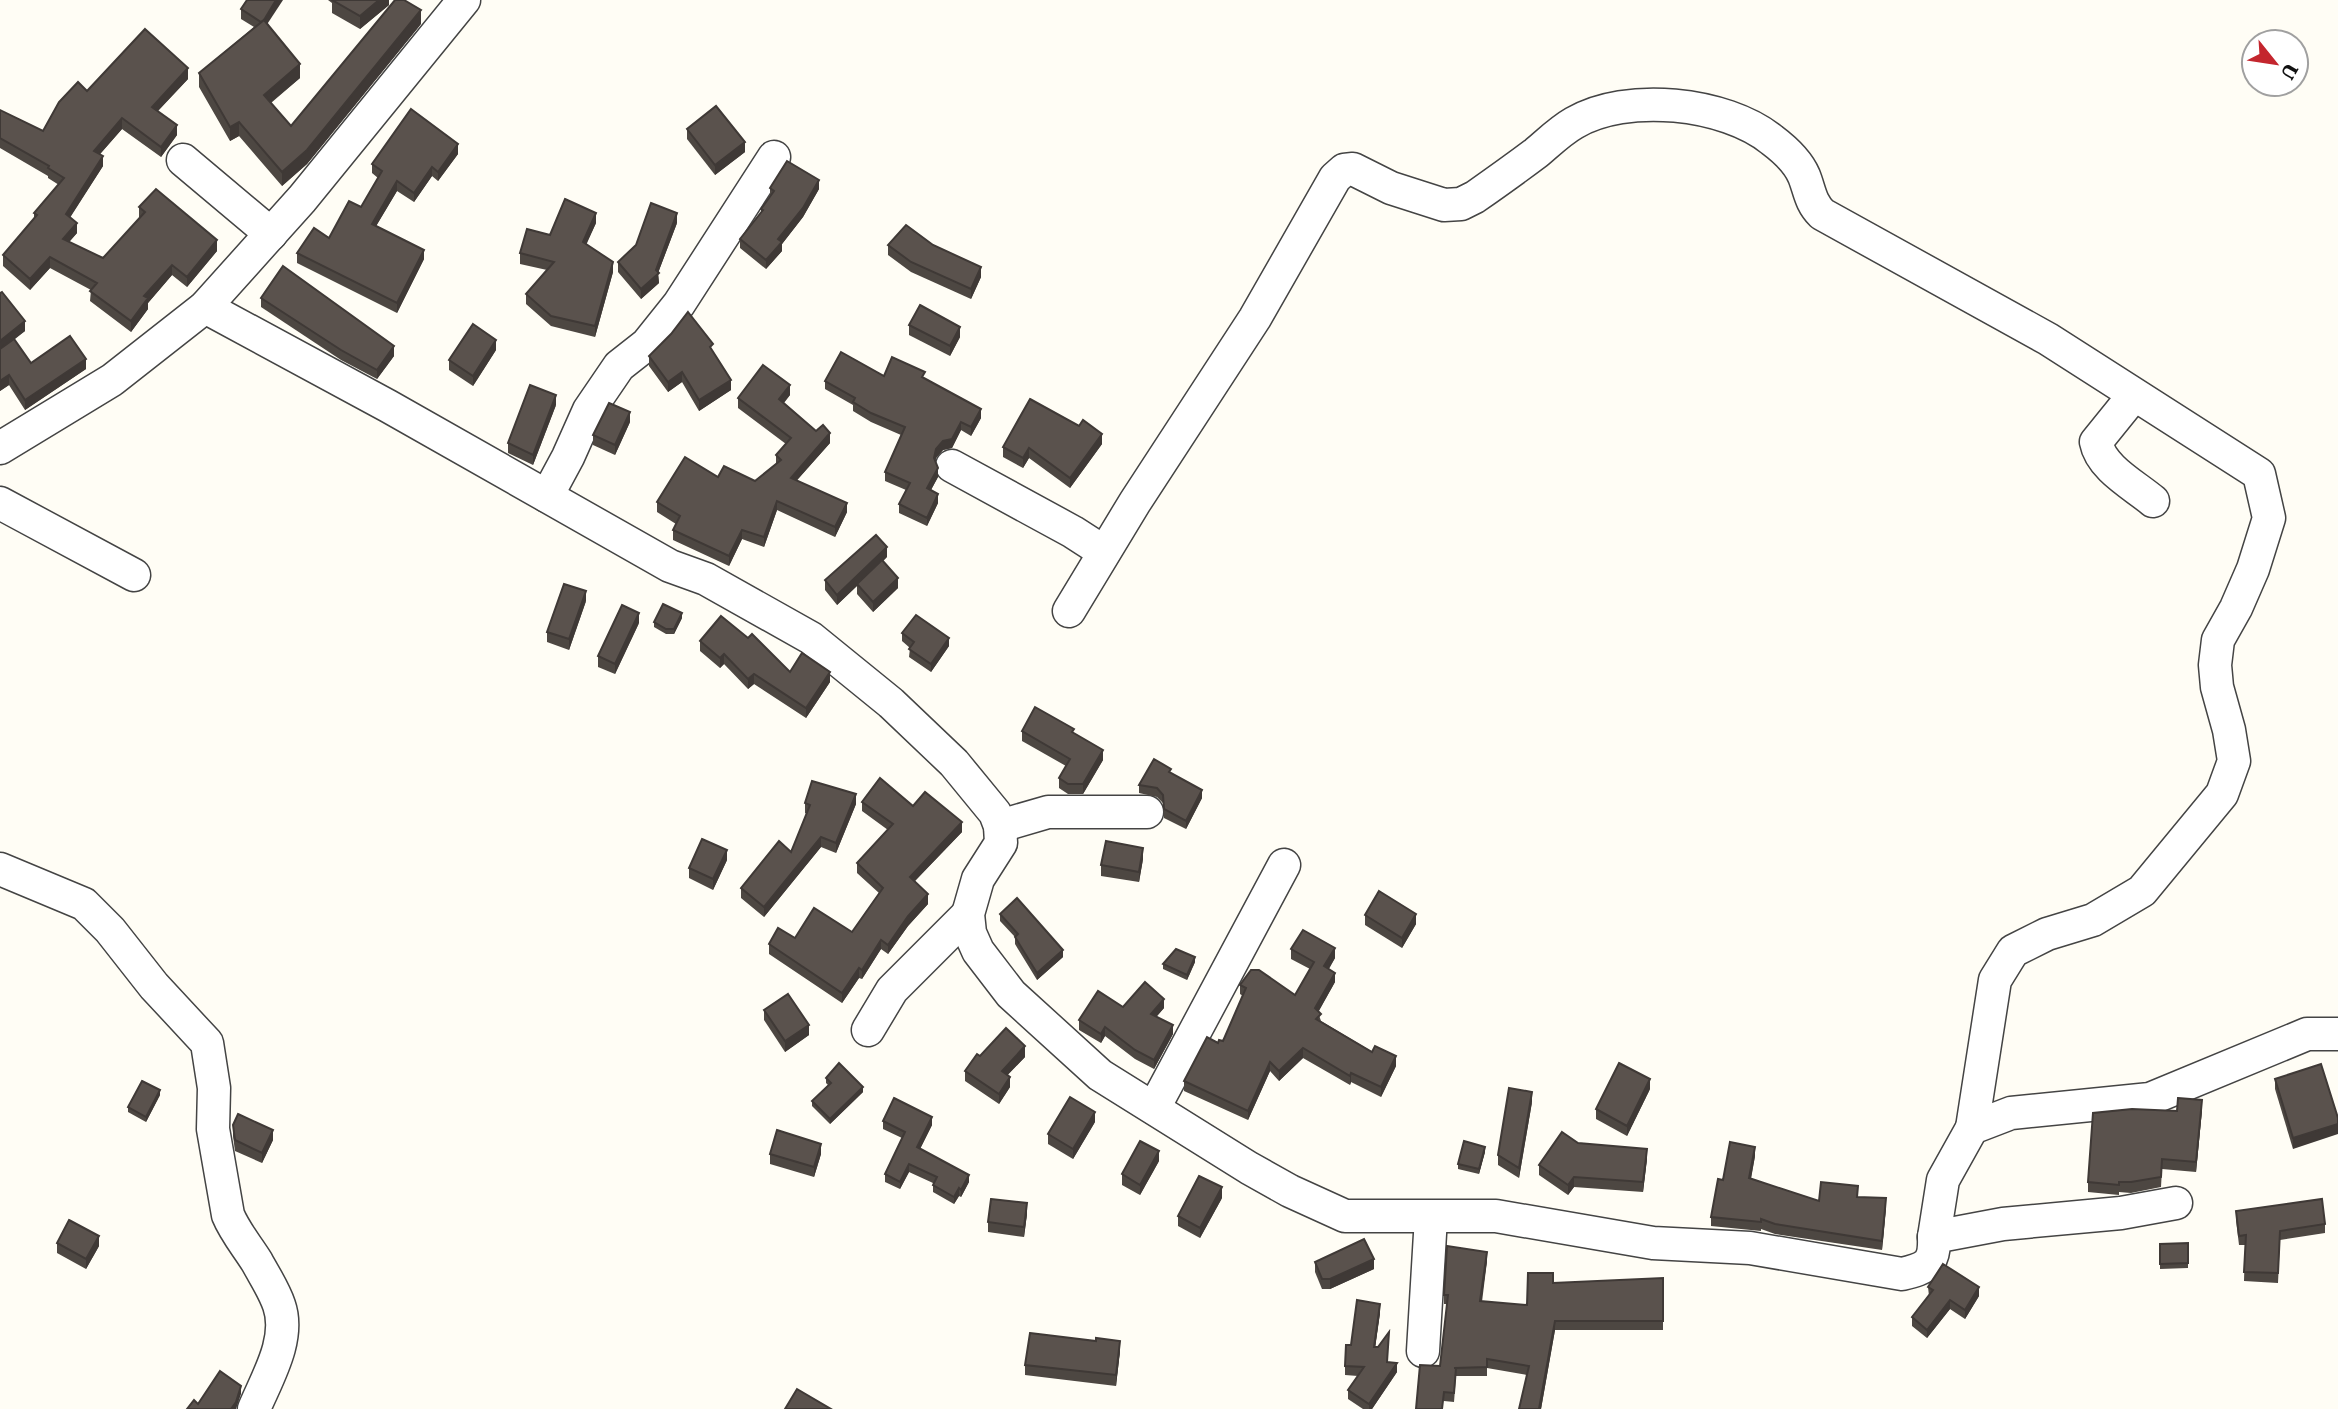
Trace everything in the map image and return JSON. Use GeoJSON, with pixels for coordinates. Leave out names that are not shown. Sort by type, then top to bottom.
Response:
{"type":"FeatureCollection","features":[{"type":"Feature","properties":{"kind":"street"},"geometry":{"type":"LineString","coordinates":[[0,448],[112,380],[205,307],[271,234],[464,0]]}},
{"type":"Feature","properties":{"kind":"street"},"geometry":{"type":"LineString","coordinates":[[205,307],[388,406],[670,566],[706,579],[811,638],[891,703],[954,763],[995,813],[1000,826],[1001,843],[978,879],[968,914],[970,933],[978,951],[1011,994],[1100,1075],[1259,1174],[1345,1216],[1496,1216],[1653,1243],[1750,1248],[1902,1274],[1926,1266],[1935,1254],[1934,1237],[1943,1180],[1972,1128],[1995,980],[2013,951],[2047,934],[2093,920],[2141,891],[2222,794],[2234,761],[2217,687],[2215,665],[2218,640],[2253,569],[2269,518],[2259,474],[2048,339],[1822,214],[1812,205],[1798,166],[1772,140],[1754,128],[1733,118],[1670,104],[1632,105],[1599,111],[1573,124],[1485,190],[1461,204],[1444,205],[1391,188],[1353,169],[1344,170],[1335,178],[1255,318],[1069,611]]}},
{"type":"Feature","properties":{"kind":"street"},"geometry":{"type":"LineString","coordinates":[[547,496],[589,410],[619,366],[647,344],[679,304],[774,157]]}},
{"type":"Feature","properties":{"kind":"street"},"geometry":{"type":"LineString","coordinates":[[183,160],[271,234]]}},
{"type":"Feature","properties":{"kind":"street"},"geometry":{"type":"LineString","coordinates":[[2134,396],[2096,442],[2104,460],[2153,501]]}},
{"type":"Feature","properties":{"kind":"street"},"geometry":{"type":"LineString","coordinates":[[952,466],[1073,532],[1104,552]]}},
{"type":"Feature","properties":{"kind":"street"},"geometry":{"type":"LineString","coordinates":[[0,503],[134,575]]}},
{"type":"Feature","properties":{"kind":"street"},"geometry":{"type":"LineString","coordinates":[[1000,826],[1048,812],[1147,811]]}},
{"type":"Feature","properties":{"kind":"street"},"geometry":{"type":"LineString","coordinates":[[1154,1108],[1284,865]]}},
{"type":"Feature","properties":{"kind":"street"},"geometry":{"type":"LineString","coordinates":[[0,869],[84,904],[110,930],[154,986],[207,1043],[214,1088],[213,1129],[228,1215],[233,1228],[256,1260],[279,1304],[282,1319],[278,1347],[254,1409]]}},
{"type":"Feature","properties":{"kind":"street"},"geometry":{"type":"LineString","coordinates":[[868,1030],[892,990],[968,914]]}},
{"type":"Feature","properties":{"kind":"street"},"geometry":{"type":"LineString","coordinates":[[1972,1128],[2011,1113],[2150,1099],[2307,1034],[2338,1034]]}},
{"type":"Feature","properties":{"kind":"street"},"geometry":{"type":"LineString","coordinates":[[1934,1237],[2003,1224],[2120,1213],[2176,1203]]}},
{"type":"Feature","properties":{"kind":"street"},"geometry":{"type":"LineString","coordinates":[[1423,1351],[1431,1217]]}},
{"type":"Feature","properties":{"kind":"building"},"geometry":{"type":"Polygon","coordinates":[[[247,0],[276,0],[261,22],[241,9],[247,0]]]}},
{"type":"Feature","properties":{"kind":"building"},"geometry":{"type":"Polygon","coordinates":[[[332,0],[379,0],[360,16],[332,0]]]}},
{"type":"Feature","properties":{"kind":"building"},"geometry":{"type":"Polygon","coordinates":[[[395,0],[404,0],[421,10],[307,150],[282,172],[239,122],[230,127],[199,73],[264,20],[300,64],[264,95],[291,126],[395,0]]]}},
{"type":"Feature","properties":{"kind":"building"},"geometry":{"type":"Polygon","coordinates":[[[145,29],[188,68],[152,107],[177,125],[161,147],[122,118],[94,151],[103,156],[66,214],[77,223],[63,239],[103,258],[145,212],[139,207],[156,189],[217,240],[187,277],[172,265],[144,296],[148,298],[131,321],[90,291],[97,283],[50,257],[30,279],[3,255],[64,178],[48,168],[49,166],[0,138],[0,110],[43,131],[59,102],[78,82],[87,91],[145,29]]]}},
{"type":"Feature","properties":{"kind":"building"},"geometry":{"type":"Polygon","coordinates":[[[716,106],[745,142],[715,165],[687,129],[716,106]]]}},
{"type":"Feature","properties":{"kind":"building"},"geometry":{"type":"Polygon","coordinates":[[[411,109],[458,144],[438,172],[432,167],[414,193],[397,181],[372,224],[424,250],[397,303],[297,253],[314,228],[329,238],[349,201],[361,207],[382,171],[372,164],[411,109]]]}},
{"type":"Feature","properties":{"kind":"building"},"geometry":{"type":"Polygon","coordinates":[[[787,161],[819,180],[803,208],[778,239],[782,242],[766,260],[740,239],[763,210],[761,209],[774,191],[770,188],[787,161]]]}},
{"type":"Feature","properties":{"kind":"building"},"geometry":{"type":"Polygon","coordinates":[[[565,199],[596,213],[583,242],[613,262],[595,326],[551,316],[526,294],[554,262],[520,253],[527,229],[550,235],[565,199]]]}},
{"type":"Feature","properties":{"kind":"building"},"geometry":{"type":"Polygon","coordinates":[[[651,203],[677,213],[656,270],[659,273],[641,289],[618,262],[636,245],[651,203]]]}},
{"type":"Feature","properties":{"kind":"building"},"geometry":{"type":"Polygon","coordinates":[[[906,225],[933,245],[981,267],[971,289],[911,262],[888,245],[906,225]]]}},
{"type":"Feature","properties":{"kind":"building"},"geometry":{"type":"Polygon","coordinates":[[[283,266],[394,346],[377,370],[261,298],[283,266]]]}},
{"type":"Feature","properties":{"kind":"building"},"geometry":{"type":"Polygon","coordinates":[[[2,292],[25,321],[0,341],[0,293],[2,292]]]}},
{"type":"Feature","properties":{"kind":"building"},"geometry":{"type":"Polygon","coordinates":[[[920,305],[960,327],[950,346],[909,325],[920,305]]]}},
{"type":"Feature","properties":{"kind":"building"},"geometry":{"type":"Polygon","coordinates":[[[688,312],[713,344],[710,347],[731,380],[699,400],[682,372],[668,382],[649,356],[688,312]]]}},
{"type":"Feature","properties":{"kind":"building"},"geometry":{"type":"Polygon","coordinates":[[[473,324],[496,340],[473,376],[449,360],[473,324]]]}},
{"type":"Feature","properties":{"kind":"building"},"geometry":{"type":"Polygon","coordinates":[[[70,336],[86,359],[25,400],[9,375],[0,381],[0,349],[14,339],[31,363],[70,336]]]}},
{"type":"Feature","properties":{"kind":"building"},"geometry":{"type":"Polygon","coordinates":[[[841,352],[884,376],[892,357],[925,372],[922,377],[981,409],[971,427],[961,422],[952,439],[943,441],[936,449],[934,458],[938,468],[927,488],[938,494],[927,518],[899,504],[910,483],[885,472],[905,427],[871,413],[853,402],[855,398],[825,381],[841,352]]]}},
{"type":"Feature","properties":{"kind":"building"},"geometry":{"type":"Polygon","coordinates":[[[763,365],[790,385],[779,399],[816,431],[823,425],[830,433],[791,478],[847,503],[835,527],[777,501],[764,537],[742,530],[729,556],[673,530],[680,516],[657,502],[685,457],[718,477],[724,466],[755,481],[781,460],[776,455],[791,438],[738,398],[763,365]]]}},
{"type":"Feature","properties":{"kind":"building"},"geometry":{"type":"Polygon","coordinates":[[[530,385],[556,395],[533,455],[508,443],[530,385]]]}},
{"type":"Feature","properties":{"kind":"building"},"geometry":{"type":"Polygon","coordinates":[[[1030,399],[1079,426],[1083,420],[1102,434],[1070,478],[1029,448],[1023,458],[1003,447],[1030,399]]]}},
{"type":"Feature","properties":{"kind":"building"},"geometry":{"type":"Polygon","coordinates":[[[609,403],[630,412],[615,445],[593,435],[609,403]]]}},
{"type":"Feature","properties":{"kind":"building"},"geometry":{"type":"Polygon","coordinates":[[[876,535],[887,547],[837,595],[825,580],[876,535]]]}},
{"type":"Feature","properties":{"kind":"building"},"geometry":{"type":"Polygon","coordinates":[[[882,560],[898,578],[873,602],[857,584],[882,560]]]}},
{"type":"Feature","properties":{"kind":"building"},"geometry":{"type":"Polygon","coordinates":[[[564,584],[586,591],[569,639],[547,632],[564,584]]]}},
{"type":"Feature","properties":{"kind":"building"},"geometry":{"type":"Polygon","coordinates":[[[663,604],[682,613],[674,629],[666,629],[654,622],[663,604]]]}},
{"type":"Feature","properties":{"kind":"building"},"geometry":{"type":"Polygon","coordinates":[[[622,605],[639,613],[615,664],[598,656],[622,605]]]}},
{"type":"Feature","properties":{"kind":"building"},"geometry":{"type":"Polygon","coordinates":[[[916,615],[949,638],[931,664],[909,649],[914,642],[902,633],[916,615]]]}},
{"type":"Feature","properties":{"kind":"building"},"geometry":{"type":"Polygon","coordinates":[[[721,616],[748,638],[752,634],[790,672],[802,653],[830,672],[806,708],[754,674],[748,679],[724,654],[720,658],[700,641],[721,616]]]}},
{"type":"Feature","properties":{"kind":"building"},"geometry":{"type":"Polygon","coordinates":[[[1035,707],[1074,729],[1072,732],[1103,750],[1083,784],[1068,784],[1059,778],[1070,759],[1022,731],[1035,707]]]}},
{"type":"Feature","properties":{"kind":"building"},"geometry":{"type":"Polygon","coordinates":[[[1154,759],[1171,769],[1169,772],[1202,790],[1186,821],[1164,809],[1163,795],[1157,788],[1139,785],[1154,759]]]}},
{"type":"Feature","properties":{"kind":"building"},"geometry":{"type":"Polygon","coordinates":[[[880,778],[913,806],[925,792],[962,822],[910,877],[928,894],[908,916],[888,945],[881,940],[862,970],[859,968],[842,993],[769,944],[778,928],[795,938],[814,908],[852,932],[883,888],[857,863],[893,824],[862,802],[880,778]]]}},
{"type":"Feature","properties":{"kind":"building"},"geometry":{"type":"Polygon","coordinates":[[[812,781],[856,794],[836,843],[821,837],[764,907],[741,888],[779,841],[791,852],[810,805],[805,803],[812,781]]]}},
{"type":"Feature","properties":{"kind":"building"},"geometry":{"type":"Polygon","coordinates":[[[702,839],[727,850],[713,879],[689,868],[702,839]]]}},
{"type":"Feature","properties":{"kind":"building"},"geometry":{"type":"Polygon","coordinates":[[[1106,841],[1143,848],[1139,872],[1101,865],[1106,841]]]}},
{"type":"Feature","properties":{"kind":"building"},"geometry":{"type":"Polygon","coordinates":[[[1379,891],[1416,914],[1402,938],[1365,915],[1379,891]]]}},
{"type":"Feature","properties":{"kind":"building"},"geometry":{"type":"Polygon","coordinates":[[[1017,898],[1063,950],[1037,973],[1015,937],[1018,934],[1000,914],[1017,898]]]}},
{"type":"Feature","properties":{"kind":"building"},"geometry":{"type":"Polygon","coordinates":[[[1303,930],[1335,948],[1324,966],[1335,973],[1315,1008],[1321,1014],[1316,1019],[1372,1052],[1375,1046],[1396,1056],[1381,1087],[1351,1073],[1350,1076],[1303,1048],[1279,1071],[1270,1062],[1248,1111],[1184,1081],[1207,1037],[1218,1043],[1219,1040],[1223,1041],[1246,988],[1240,985],[1251,970],[1259,970],[1295,995],[1314,962],[1291,949],[1303,930]]]}},
{"type":"Feature","properties":{"kind":"building"},"geometry":{"type":"Polygon","coordinates":[[[1176,949],[1195,957],[1187,975],[1163,964],[1176,949]]]}},
{"type":"Feature","properties":{"kind":"building"},"geometry":{"type":"Polygon","coordinates":[[[1145,982],[1164,999],[1151,1014],[1173,1025],[1154,1060],[1135,1050],[1105,1027],[1101,1034],[1079,1020],[1098,991],[1123,1007],[1145,982]]]}},
{"type":"Feature","properties":{"kind":"building"},"geometry":{"type":"Polygon","coordinates":[[[788,994],[809,1025],[785,1041],[764,1010],[788,994]]]}},
{"type":"Feature","properties":{"kind":"building"},"geometry":{"type":"Polygon","coordinates":[[[1006,1028],[1025,1046],[1002,1071],[1010,1077],[999,1094],[965,1071],[977,1054],[980,1056],[1006,1028]]]}},
{"type":"Feature","properties":{"kind":"building"},"geometry":{"type":"Polygon","coordinates":[[[839,1063],[863,1087],[830,1119],[812,1101],[831,1083],[826,1078],[839,1063]]]}},
{"type":"Feature","properties":{"kind":"building"},"geometry":{"type":"Polygon","coordinates":[[[1619,1063],[1650,1079],[1627,1126],[1596,1109],[1619,1063]]]}},
{"type":"Feature","properties":{"kind":"building"},"geometry":{"type":"Polygon","coordinates":[[[2321,1064],[2338,1124],[2293,1138],[2275,1079],[2321,1064]]]}},
{"type":"Feature","properties":{"kind":"building"},"geometry":{"type":"Polygon","coordinates":[[[142,1081],[160,1090],[146,1117],[128,1107],[142,1081]]]}},
{"type":"Feature","properties":{"kind":"building"},"geometry":{"type":"Polygon","coordinates":[[[1509,1088],[1532,1092],[1519,1168],[1498,1155],[1509,1088]]]}},
{"type":"Feature","properties":{"kind":"building"},"geometry":{"type":"Polygon","coordinates":[[[1070,1097],[1095,1112],[1073,1149],[1048,1134],[1070,1097]]]}},
{"type":"Feature","properties":{"kind":"building"},"geometry":{"type":"Polygon","coordinates":[[[894,1098],[932,1117],[917,1147],[969,1175],[954,1197],[933,1185],[937,1177],[909,1164],[900,1182],[885,1174],[905,1132],[883,1121],[894,1098]]]}},
{"type":"Feature","properties":{"kind":"building"},"geometry":{"type":"Polygon","coordinates":[[[2178,1098],[2202,1100],[2196,1162],[2162,1159],[2161,1177],[2119,1182],[2119,1185],[2088,1182],[2093,1113],[2132,1109],[2177,1111],[2178,1098]]]}},
{"type":"Feature","properties":{"kind":"building"},"geometry":{"type":"Polygon","coordinates":[[[238,1114],[273,1130],[262,1153],[235,1140],[233,1125],[238,1114]]]}},
{"type":"Feature","properties":{"kind":"building"},"geometry":{"type":"Polygon","coordinates":[[[777,1130],[821,1144],[814,1167],[770,1154],[777,1130]]]}},
{"type":"Feature","properties":{"kind":"building"},"geometry":{"type":"Polygon","coordinates":[[[1562,1132],[1578,1143],[1647,1149],[1643,1182],[1574,1177],[1568,1185],[1539,1165],[1562,1132]]]}},
{"type":"Feature","properties":{"kind":"building"},"geometry":{"type":"Polygon","coordinates":[[[1140,1141],[1159,1151],[1140,1185],[1122,1174],[1140,1141]]]}},
{"type":"Feature","properties":{"kind":"building"},"geometry":{"type":"Polygon","coordinates":[[[1464,1141],[1485,1147],[1479,1169],[1458,1164],[1464,1141]]]}},
{"type":"Feature","properties":{"kind":"building"},"geometry":{"type":"Polygon","coordinates":[[[1730,1142],[1755,1147],[1749,1178],[1819,1201],[1821,1182],[1858,1186],[1857,1197],[1886,1198],[1882,1241],[1775,1224],[1761,1219],[1761,1222],[1711,1217],[1718,1179],[1723,1180],[1730,1142]]]}},
{"type":"Feature","properties":{"kind":"building"},"geometry":{"type":"Polygon","coordinates":[[[1199,1176],[1222,1187],[1200,1228],[1178,1216],[1199,1176]]]}},
{"type":"Feature","properties":{"kind":"building"},"geometry":{"type":"Polygon","coordinates":[[[991,1199],[1027,1203],[1024,1227],[988,1222],[991,1199]]]}},
{"type":"Feature","properties":{"kind":"building"},"geometry":{"type":"Polygon","coordinates":[[[2322,1199],[2325,1224],[2280,1231],[2278,1273],[2244,1272],[2246,1235],[2239,1236],[2236,1211],[2322,1199]]]}},
{"type":"Feature","properties":{"kind":"building"},"geometry":{"type":"Polygon","coordinates":[[[69,1220],[99,1236],[86,1259],[57,1243],[69,1220]]]}},
{"type":"Feature","properties":{"kind":"building"},"geometry":{"type":"Polygon","coordinates":[[[1364,1239],[1374,1259],[1330,1279],[1322,1279],[1315,1262],[1364,1239]]]}},
{"type":"Feature","properties":{"kind":"building"},"geometry":{"type":"Polygon","coordinates":[[[2188,1243],[2188,1263],[2160,1264],[2160,1244],[2188,1243]]]}},
{"type":"Feature","properties":{"kind":"building"},"geometry":{"type":"Polygon","coordinates":[[[1447,1246],[1487,1252],[1480,1301],[1527,1305],[1528,1273],[1553,1273],[1553,1283],[1663,1278],[1663,1321],[1555,1321],[1539,1409],[1519,1409],[1529,1366],[1487,1359],[1487,1367],[1454,1368],[1454,1393],[1444,1392],[1442,1409],[1416,1409],[1420,1365],[1440,1366],[1448,1295],[1444,1295],[1447,1246]]]}},
{"type":"Feature","properties":{"kind":"building"},"geometry":{"type":"Polygon","coordinates":[[[1943,1264],[1979,1287],[1965,1310],[1950,1300],[1927,1330],[1912,1317],[1933,1290],[1928,1287],[1943,1264]]]}},
{"type":"Feature","properties":{"kind":"building"},"geometry":{"type":"Polygon","coordinates":[[[1357,1300],[1380,1304],[1374,1347],[1378,1347],[1389,1332],[1387,1362],[1397,1363],[1369,1404],[1348,1390],[1364,1367],[1345,1366],[1346,1345],[1351,1345],[1357,1300]]]}},
{"type":"Feature","properties":{"kind":"building"},"geometry":{"type":"Polygon","coordinates":[[[1030,1333],[1096,1341],[1096,1338],[1120,1341],[1116,1375],[1025,1365],[1030,1333]]]}},
{"type":"Feature","properties":{"kind":"building"},"geometry":{"type":"Polygon","coordinates":[[[220,1371],[241,1386],[231,1409],[187,1409],[194,1400],[198,1404],[220,1371]]]}},
{"type":"Feature","properties":{"kind":"building"},"geometry":{"type":"Polygon","coordinates":[[[797,1389],[831,1409],[785,1409],[797,1389]]]}}]}
